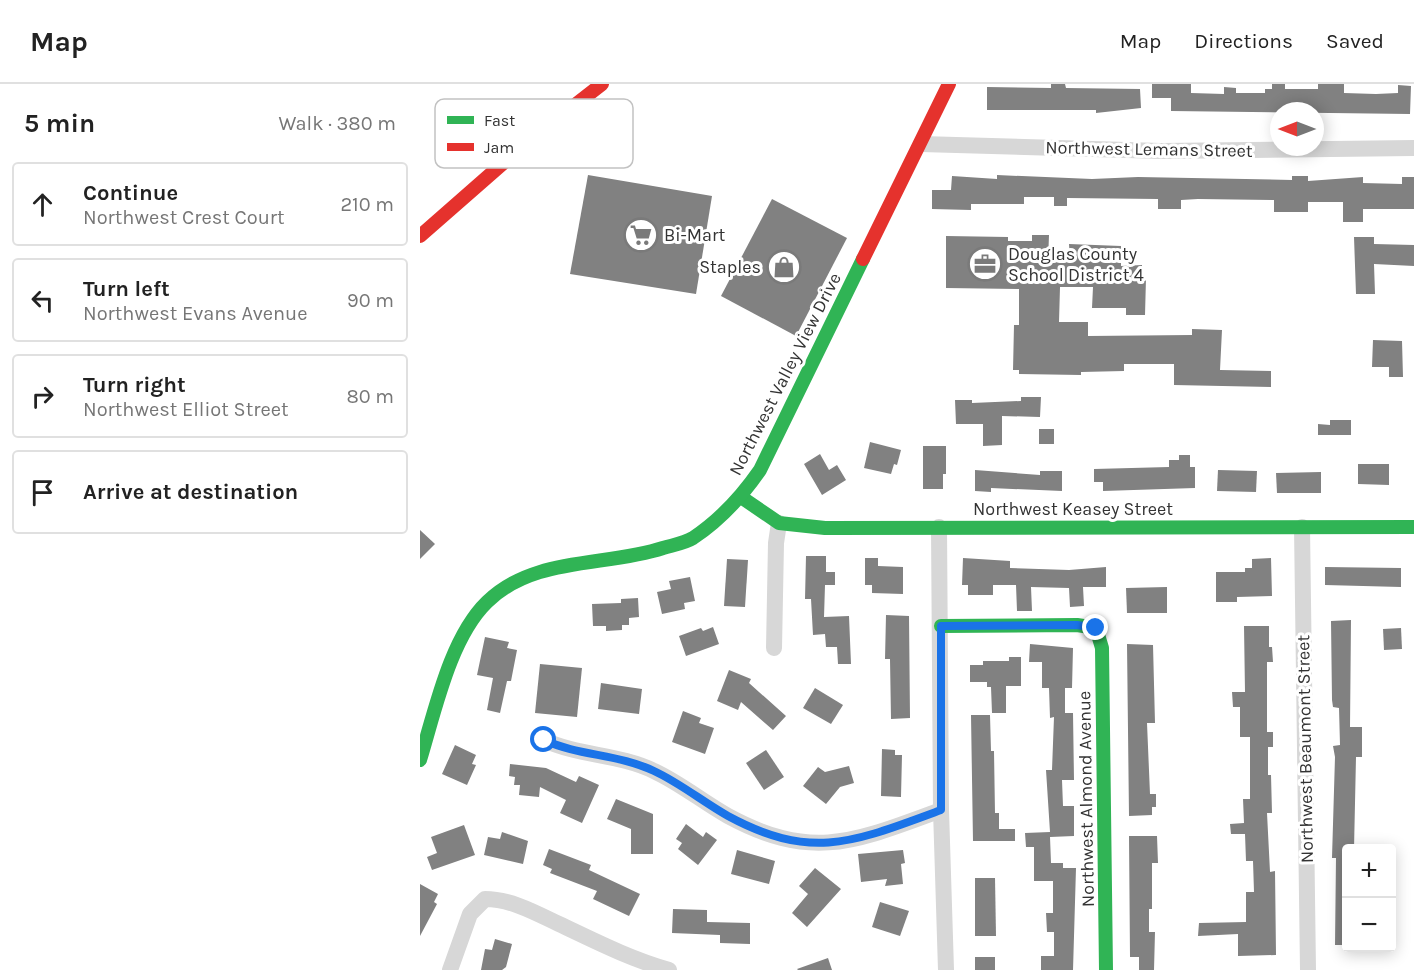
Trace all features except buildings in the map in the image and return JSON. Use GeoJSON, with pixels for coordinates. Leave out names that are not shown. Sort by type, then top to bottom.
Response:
{"type":"FeatureCollection","features":[{"type":"Feature","properties":{"kind":"street"},"geometry":{"type":"LineString","coordinates":[[583,99],[602,84]]}},
{"type":"Feature","properties":{"kind":"street","name":"Northwest Valley View Drive"},"geometry":{"type":"LineString","coordinates":[[420,760],[443,686],[465,631],[487,602],[519,578],[546,570],[650,553],[692,539],[741,497],[760,470],[949,84]]}},
{"type":"Feature","properties":{"kind":"street","name":"Northwest Lemans Street"},"geometry":{"type":"LineString","coordinates":[[921,144],[1161,151],[1414,148]]}},
{"type":"Feature","properties":{"kind":"street"},"geometry":{"type":"LineString","coordinates":[[420,236],[498,168]]}},
{"type":"Feature","properties":{"kind":"street","name":"Northwest Keasey Street"},"geometry":{"type":"LineString","coordinates":[[741,497],[779,523],[825,528],[1414,527]]}},
{"type":"Feature","properties":{"kind":"street"},"geometry":{"type":"LineString","coordinates":[[774,648],[776,543],[779,523]]}},
{"type":"Feature","properties":{"kind":"street"},"geometry":{"type":"LineString","coordinates":[[939,527],[941,810],[946,970]]}},
{"type":"Feature","properties":{"kind":"street","name":"Northwest Beaumont Street"},"geometry":{"type":"LineString","coordinates":[[1302,527],[1308,970]]}},
{"type":"Feature","properties":{"kind":"street","name":"Northwest Almond Avenue"},"geometry":{"type":"LineString","coordinates":[[941,626],[1077,625],[1096,628],[1102,648],[1106,970]]}},
{"type":"Feature","properties":{"kind":"street"},"geometry":{"type":"LineString","coordinates":[[544,740],[576,752],[626,761],[655,771],[728,816],[774,837],[792,842],[817,844],[840,841],[888,829],[941,810]]}},
{"type":"Feature","properties":{"kind":"street"},"geometry":{"type":"LineString","coordinates":[[450,970],[470,914],[485,899],[503,901],[537,913],[639,962],[669,970]]}},
{"type":"Feature","properties":{"kind":"traffic: fast"},"geometry":{"type":"LineString","coordinates":[[420,760],[453,655],[474,617],[487,602],[506,587],[548,570],[641,554],[693,538],[721,515],[746,489],[760,470],[863,259]]}},
{"type":"Feature","properties":{"kind":"traffic: fast"},"geometry":{"type":"LineString","coordinates":[[741,497],[779,523],[825,528],[1414,527]]}},
{"type":"Feature","properties":{"kind":"traffic: fast"},"geometry":{"type":"LineString","coordinates":[[941,626],[1077,625],[1096,628],[1102,648],[1106,970]]}},
{"type":"Feature","properties":{"kind":"traffic: jam"},"geometry":{"type":"LineString","coordinates":[[583,99],[602,84]]}},
{"type":"Feature","properties":{"kind":"traffic: jam"},"geometry":{"type":"LineString","coordinates":[[863,259],[949,84]]}},
{"type":"Feature","properties":{"kind":"traffic: jam"},"geometry":{"type":"LineString","coordinates":[[420,236],[498,168]]}},
{"type":"Feature","properties":{"kind":"place","name":"Bi-Mart"},"geometry":{"type":"Point","coordinates":[641,235]}},
{"type":"Feature","properties":{"kind":"place","name":"Douglas County School District 4"},"geometry":{"type":"Point","coordinates":[985,264]}},
{"type":"Feature","properties":{"kind":"place","name":"Staples"},"geometry":{"type":"Point","coordinates":[784,267]}},
{"type":"Feature","properties":{"kind":"route"},"geometry":{"type":"LineString","coordinates":[[544,740],[576,752],[641,765],[655,771],[728,816],[774,837],[792,842],[817,844],[840,841],[888,829],[941,810],[941,626],[1077,625],[1096,628]]}}]}
